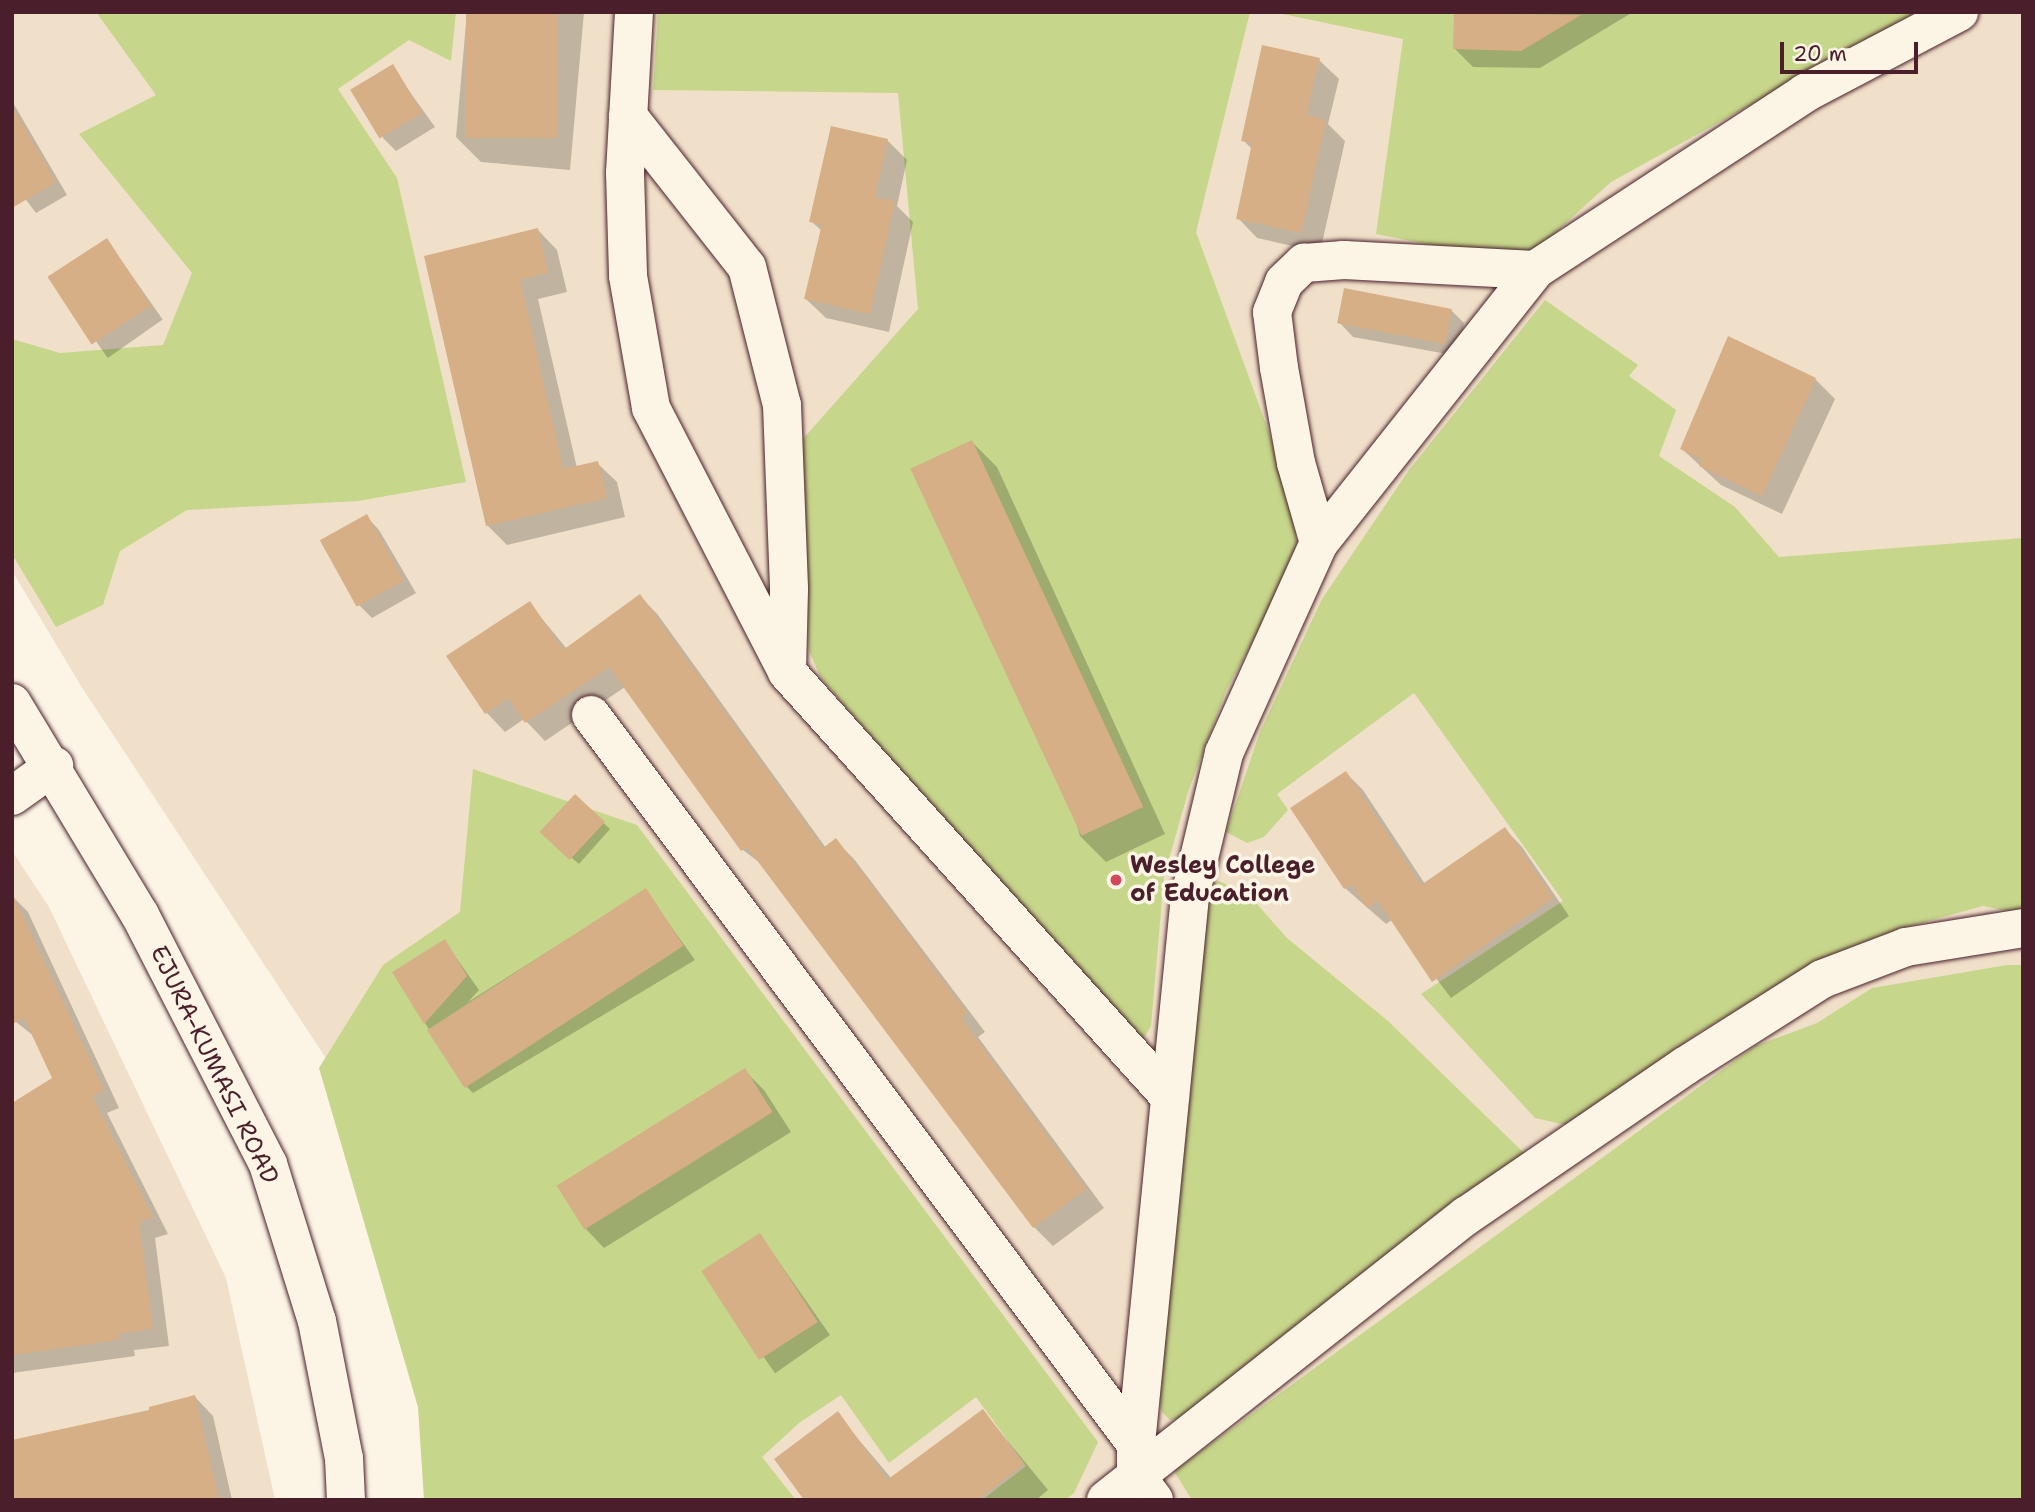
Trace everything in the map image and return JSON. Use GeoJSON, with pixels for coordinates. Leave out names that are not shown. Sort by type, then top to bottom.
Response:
{"type":"FeatureCollection","features":[{"type":"Feature","properties":{"kind":"main road"},"geometry":{"type":"LineString","coordinates":[[634,12],[628,116],[628,276],[652,408],[787,672],[1170,1097]]}},
{"type":"Feature","properties":{"kind":"main road"},"geometry":{"type":"LineString","coordinates":[[1142,1473],[1170,1097],[1189,895],[1224,752],[1319,543],[1535,270],[1805,93],[1959,12]]}},
{"type":"Feature","properties":{"kind":"main road"},"geometry":{"type":"LineString","coordinates":[[628,116],[747,267],[782,405],[789,589],[787,672]]}},
{"type":"Feature","properties":{"kind":"main road"},"geometry":{"type":"LineString","coordinates":[[1319,543],[1296,463],[1279,368],[1272,312],[1284,282],[1304,263],[1344,261],[1535,270]]}},
{"type":"Feature","properties":{"kind":"main road","name":"EJURA-KUMASI ROAD"},"geometry":{"type":"LineString","coordinates":[[12,702],[54,766],[140,915],[268,1164],[317,1321],[344,1458],[346,1500]]}},
{"type":"Feature","properties":{"kind":"main road"},"geometry":{"type":"LineString","coordinates":[[591,715],[1142,1473]]}},
{"type":"Feature","properties":{"kind":"main road"},"geometry":{"type":"LineString","coordinates":[[12,796],[54,766]]}},
{"type":"Feature","properties":{"kind":"main road"},"geometry":{"type":"LineString","coordinates":[[1106,1500],[1466,1216],[1685,1066],[1822,979],[1906,947],[2023,928]]}},
{"type":"Feature","properties":{"kind":"shaded area","name":"Wesley College of Education"},"geometry":{"type":"Polygon","coordinates":[[[12,12],[2023,12],[2023,1500],[433,1500],[429,1427],[337,1075],[81,686],[12,571],[12,12]]]}},
{"type":"Feature","properties":{"kind":"shaded area"},"geometry":{"type":"Polygon","coordinates":[[[12,851],[49,907],[226,1278],[275,1500],[12,1500],[12,851]]]}},
{"type":"Feature","properties":{"kind":"green space"},"geometry":{"type":"Polygon","coordinates":[[[96,12],[456,12],[451,61],[409,40],[338,89],[397,178],[466,482],[358,501],[187,510],[120,551],[103,605],[56,627],[12,554],[12,339],[60,353],[163,345],[192,273],[79,134],[156,95],[96,12]]]}},
{"type":"Feature","properties":{"kind":"green space"},"geometry":{"type":"Polygon","coordinates":[[[658,12],[1250,12],[1196,232],[1293,498],[1297,548],[1285,582],[1226,691],[1188,792],[1164,877],[1151,1026],[1143,1040],[1127,1036],[821,678],[809,651],[802,440],[918,309],[898,93],[653,90],[658,12]]]}},
{"type":"Feature","properties":{"kind":"green space"},"geometry":{"type":"Polygon","coordinates":[[[1273,12],[1919,12],[1611,182],[1534,252],[1507,260],[1376,234],[1403,39],[1273,12]]]}},
{"type":"Feature","properties":{"kind":"green space"},"geometry":{"type":"Polygon","coordinates":[[[1545,300],[1638,365],[1629,376],[1676,410],[1659,456],[1735,507],[1779,557],[2023,538],[2023,914],[1983,906],[1903,928],[1799,977],[1701,1031],[1570,1126],[1535,1118],[1421,994],[1563,901],[1414,693],[1277,794],[1288,810],[1264,837],[1247,843],[1226,832],[1260,732],[1322,599],[1409,470],[1545,300]]]}},
{"type":"Feature","properties":{"kind":"green space"},"geometry":{"type":"Polygon","coordinates":[[[473,769],[637,825],[1098,1442],[1074,1493],[1065,1500],[982,1500],[1026,1466],[976,1397],[889,1463],[841,1395],[799,1423],[762,1457],[796,1500],[424,1500],[418,1407],[319,1068],[383,965],[460,912],[473,769]]]}},
{"type":"Feature","properties":{"kind":"green space"},"geometry":{"type":"Polygon","coordinates":[[[1219,881],[1250,896],[1287,938],[1388,1021],[1528,1157],[1185,1418],[1170,1420],[1162,1412],[1158,1396],[1208,885],[1219,881]]]}},
{"type":"Feature","properties":{"kind":"green space"},"geometry":{"type":"Polygon","coordinates":[[[2007,965],[2023,965],[2023,1500],[1192,1500],[1174,1471],[1755,1046],[1817,1023],[1872,988],[2007,965]]]}},
{"type":"Feature","properties":{"kind":"building"},"geometry":{"type":"Polygon","coordinates":[[[466,12],[557,12],[557,138],[466,138],[466,12]]]}},
{"type":"Feature","properties":{"kind":"building"},"geometry":{"type":"Polygon","coordinates":[[[1454,13],[1581,15],[1521,51],[1453,49],[1454,13]]]}},
{"type":"Feature","properties":{"kind":"building"},"geometry":{"type":"Polygon","coordinates":[[[1262,45],[1320,58],[1306,115],[1326,120],[1301,233],[1236,219],[1252,143],[1241,141],[1262,45]]]}},
{"type":"Feature","properties":{"kind":"building"},"geometry":{"type":"Polygon","coordinates":[[[393,64],[422,113],[379,139],[350,90],[393,64]]]}},
{"type":"Feature","properties":{"kind":"building"},"geometry":{"type":"Polygon","coordinates":[[[12,107],[56,182],[12,208],[12,107]]]}},
{"type":"Feature","properties":{"kind":"building"},"geometry":{"type":"Polygon","coordinates":[[[831,126],[888,139],[875,197],[895,201],[870,314],[804,299],[822,224],[809,222],[831,126]]]}},
{"type":"Feature","properties":{"kind":"building"},"geometry":{"type":"Polygon","coordinates":[[[538,228],[548,273],[520,279],[563,469],[598,461],[607,498],[486,526],[424,256],[538,228]]]}},
{"type":"Feature","properties":{"kind":"building"},"geometry":{"type":"Polygon","coordinates":[[[107,238],[151,306],[92,345],[47,277],[107,238]]]}},
{"type":"Feature","properties":{"kind":"building"},"geometry":{"type":"Polygon","coordinates":[[[1344,288],[1452,309],[1445,344],[1337,323],[1344,288]]]}},
{"type":"Feature","properties":{"kind":"building"},"geometry":{"type":"Polygon","coordinates":[[[1728,336],[1816,378],[1762,496],[1699,466],[1702,460],[1680,449],[1728,336]]]}},
{"type":"Feature","properties":{"kind":"building"},"geometry":{"type":"Polygon","coordinates":[[[972,440],[1143,807],[1082,836],[910,469],[972,440]]]}},
{"type":"Feature","properties":{"kind":"building"},"geometry":{"type":"Polygon","coordinates":[[[367,514],[404,580],[357,607],[320,540],[367,514]]]}},
{"type":"Feature","properties":{"kind":"building"},"geometry":{"type":"Polygon","coordinates":[[[640,594],[823,848],[836,838],[967,1013],[961,1018],[1086,1189],[1033,1228],[747,847],[741,851],[609,667],[525,723],[508,698],[485,714],[446,656],[530,601],[563,650],[640,594]]]}},
{"type":"Feature","properties":{"kind":"building"},"geometry":{"type":"Polygon","coordinates":[[[1346,771],[1421,885],[1505,827],[1553,898],[1432,982],[1378,901],[1367,908],[1352,884],[1344,889],[1290,808],[1346,771]]]}},
{"type":"Feature","properties":{"kind":"building"},"geometry":{"type":"Polygon","coordinates":[[[575,794],[605,822],[570,860],[540,832],[575,794]]]}},
{"type":"Feature","properties":{"kind":"building"},"geometry":{"type":"Polygon","coordinates":[[[646,888],[684,946],[465,1088],[427,1030],[646,888]]]}},
{"type":"Feature","properties":{"kind":"building"},"geometry":{"type":"Polygon","coordinates":[[[12,893],[104,1090],[92,1096],[153,1217],[139,1222],[153,1329],[118,1334],[119,1340],[12,1355],[12,1103],[52,1078],[24,1018],[12,1024],[12,893]]]}},
{"type":"Feature","properties":{"kind":"building"},"geometry":{"type":"Polygon","coordinates":[[[445,939],[467,976],[424,1024],[392,972],[445,939]]]}},
{"type":"Feature","properties":{"kind":"building"},"geometry":{"type":"Polygon","coordinates":[[[745,1068],[773,1112],[584,1230],[557,1186],[745,1068]]]}},
{"type":"Feature","properties":{"kind":"building"},"geometry":{"type":"Polygon","coordinates":[[[760,1233],[818,1322],[759,1360],[701,1271],[760,1233]]]}},
{"type":"Feature","properties":{"kind":"building"},"geometry":{"type":"Polygon","coordinates":[[[195,1395],[219,1500],[12,1500],[12,1440],[149,1410],[149,1407],[195,1395]]]}},
{"type":"Feature","properties":{"kind":"building"},"geometry":{"type":"Polygon","coordinates":[[[983,1409],[1024,1464],[978,1500],[804,1500],[774,1459],[838,1411],[887,1480],[983,1409]]]}},
{"type":"Feature","properties":{"kind":"place","name":"Wesley College of Education"},"geometry":{"type":"Point","coordinates":[1116,880]}}]}
